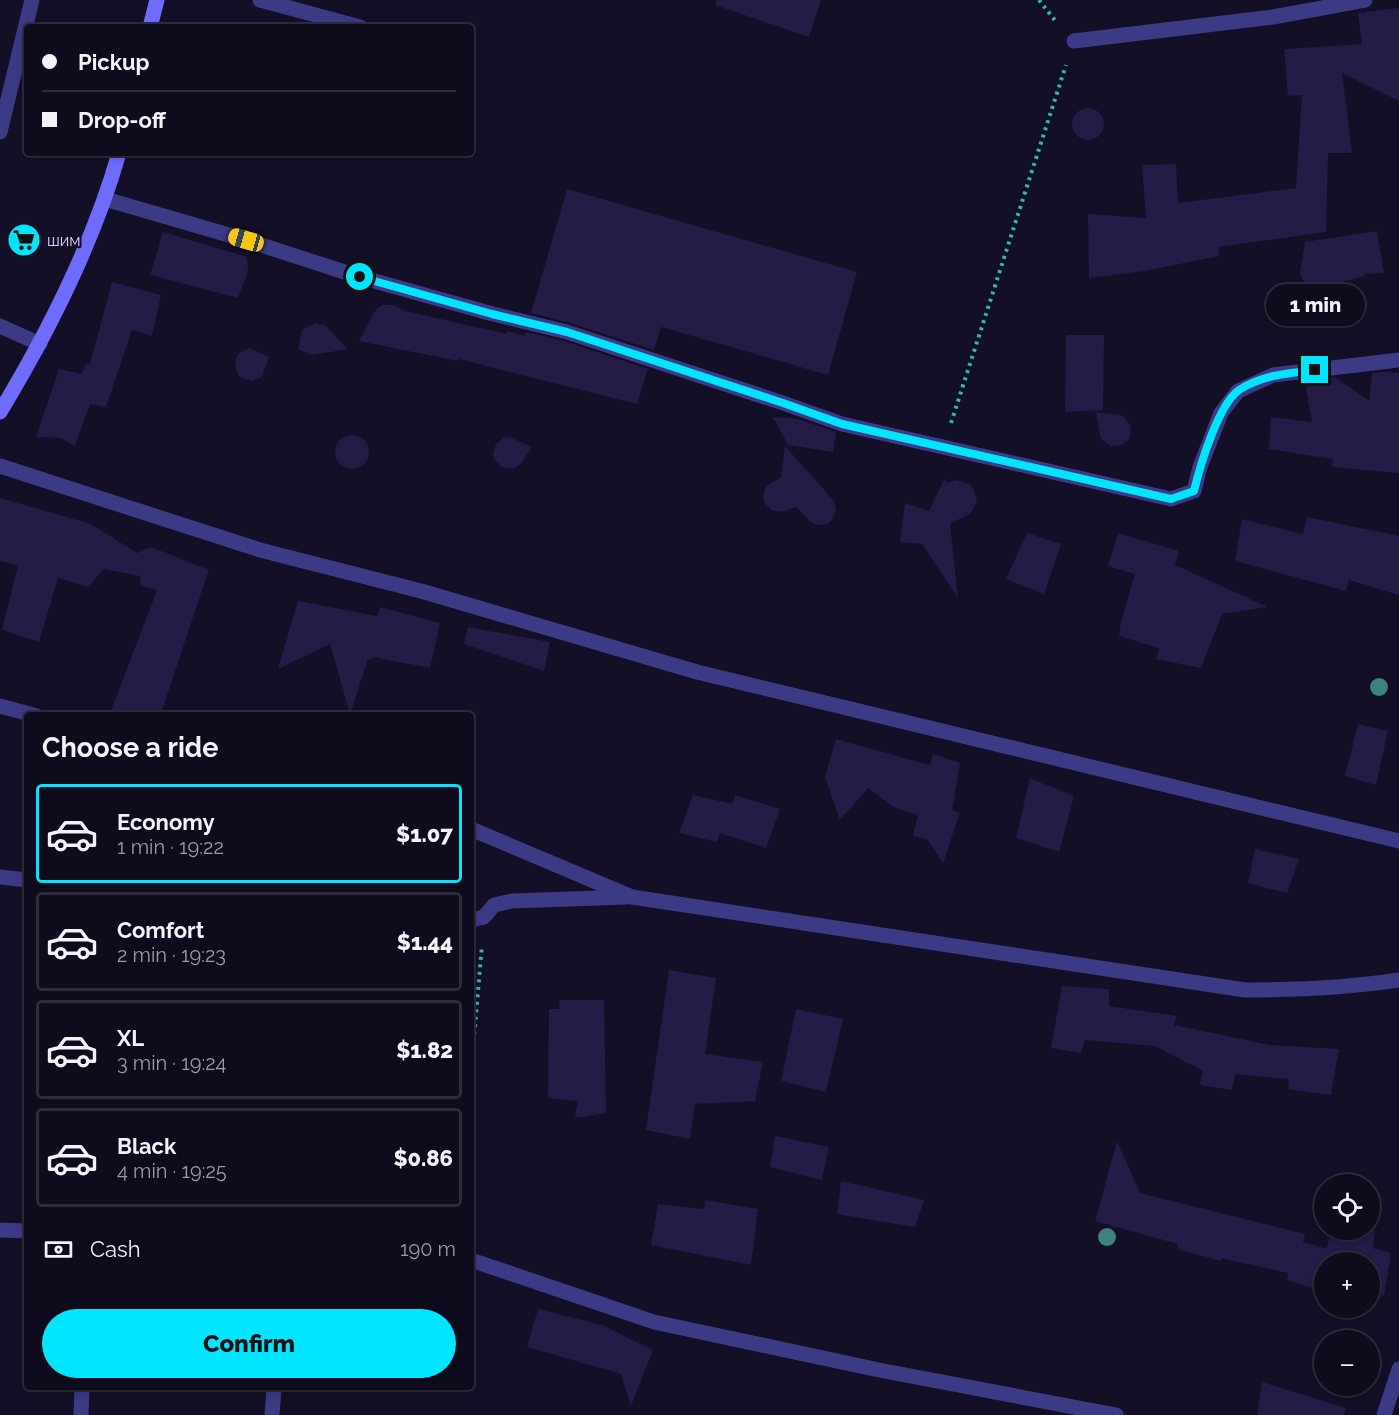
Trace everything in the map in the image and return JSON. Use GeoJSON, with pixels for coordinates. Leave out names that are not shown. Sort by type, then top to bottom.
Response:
{"type":"FeatureCollection","features":[{"type":"Feature","properties":{"kind":"main road"},"geometry":{"type":"LineString","coordinates":[[151,24],[157,0]]}},
{"type":"Feature","properties":{"kind":"main road"},"geometry":{"type":"LineString","coordinates":[[0,412],[40,344],[66,291],[105,199],[118,156]]}},
{"type":"Feature","properties":{"kind":"street"},"geometry":{"type":"LineString","coordinates":[[26,24],[32,0]]}},
{"type":"Feature","properties":{"kind":"street"},"geometry":{"type":"LineString","coordinates":[[260,0],[349,24]]}},
{"type":"Feature","properties":{"kind":"street"},"geometry":{"type":"LineString","coordinates":[[1074,41],[1273,17],[1365,0]]}},
{"type":"Feature","properties":{"kind":"street"},"geometry":{"type":"LineString","coordinates":[[0,132],[24,33]]}},
{"type":"Feature","properties":{"kind":"street"},"geometry":{"type":"LineString","coordinates":[[105,199],[246,240],[360,277],[492,314],[567,332],[842,424],[1171,499],[1194,491],[1200,467],[1221,413],[1238,391],[1273,375],[1399,360]]}},
{"type":"Feature","properties":{"kind":"street"},"geometry":{"type":"LineString","coordinates":[[0,326],[40,344]]}},
{"type":"Feature","properties":{"kind":"street"},"geometry":{"type":"LineString","coordinates":[[0,466],[260,550],[420,591],[697,672],[1399,841]]}},
{"type":"Feature","properties":{"kind":"street"},"geometry":{"type":"LineString","coordinates":[[0,706],[24,712]]}},
{"type":"Feature","properties":{"kind":"street"},"geometry":{"type":"LineString","coordinates":[[474,830],[632,897]]}},
{"type":"Feature","properties":{"kind":"street"},"geometry":{"type":"LineString","coordinates":[[0,877],[24,880]]}},
{"type":"Feature","properties":{"kind":"street"},"geometry":{"type":"LineString","coordinates":[[478,918],[494,905],[512,901],[632,897],[1245,990],[1304,990],[1363,986],[1399,980]]}},
{"type":"Feature","properties":{"kind":"street"},"geometry":{"type":"LineString","coordinates":[[0,1230],[24,1231]]}},
{"type":"Feature","properties":{"kind":"street"},"geometry":{"type":"LineString","coordinates":[[474,1261],[654,1322],[879,1370],[1116,1415]]}},
{"type":"Feature","properties":{"kind":"street"},"geometry":{"type":"LineString","coordinates":[[1384,1415],[1399,1369]]}},
{"type":"Feature","properties":{"kind":"street"},"geometry":{"type":"LineString","coordinates":[[81,1415],[82,1390]]}},
{"type":"Feature","properties":{"kind":"street"},"geometry":{"type":"LineString","coordinates":[[272,1415],[274,1390]]}},
{"type":"Feature","properties":{"kind":"path"},"geometry":{"type":"LineString","coordinates":[[943,447],[1074,41],[1048,14],[1039,0]]}},
{"type":"Feature","properties":{"kind":"path"},"geometry":{"type":"LineString","coordinates":[[474,1006],[478,918]]}},
{"type":"Feature","properties":{"kind":"building"},"geometry":{"type":"Polygon","coordinates":[[[716,0],[821,0],[809,37],[715,5],[716,0]]]}},
{"type":"Feature","properties":{"kind":"building"},"geometry":{"type":"Polygon","coordinates":[[[1399,8],[1399,101],[1342,73],[1352,153],[1328,153],[1326,232],[1218,247],[1219,256],[1145,271],[1089,278],[1088,214],[1146,218],[1142,165],[1176,164],[1178,203],[1296,188],[1302,95],[1288,96],[1284,49],[1362,44],[1358,13],[1399,8]]]}},
{"type":"Feature","properties":{"kind":"building"},"geometry":{"type":"Polygon","coordinates":[[[1088,108],[1100,112],[1104,124],[1100,136],[1088,140],[1076,136],[1072,124],[1076,112],[1088,108]]]}},
{"type":"Feature","properties":{"kind":"building"},"geometry":{"type":"Polygon","coordinates":[[[567,189],[857,272],[828,375],[661,327],[654,350],[531,313],[567,189]]]}},
{"type":"Feature","properties":{"kind":"building"},"geometry":{"type":"Polygon","coordinates":[[[1377,231],[1384,273],[1365,274],[1365,276],[1318,288],[1308,286],[1304,282],[1300,273],[1305,242],[1377,231]]]}},
{"type":"Feature","properties":{"kind":"building"},"geometry":{"type":"Polygon","coordinates":[[[163,232],[247,257],[248,272],[238,298],[150,275],[163,232]]]}},
{"type":"Feature","properties":{"kind":"building"},"geometry":{"type":"Polygon","coordinates":[[[112,282],[161,295],[152,336],[132,330],[106,407],[90,404],[75,446],[61,438],[36,437],[59,369],[82,374],[86,363],[90,364],[112,282]]]}},
{"type":"Feature","properties":{"kind":"building"},"geometry":{"type":"Polygon","coordinates":[[[382,305],[394,305],[405,311],[507,334],[507,331],[525,336],[526,332],[564,341],[648,369],[637,404],[459,359],[458,361],[359,341],[374,312],[382,305]]]}},
{"type":"Feature","properties":{"kind":"building"},"geometry":{"type":"Polygon","coordinates":[[[315,323],[325,325],[348,349],[312,355],[298,349],[302,330],[315,323]]]}},
{"type":"Feature","properties":{"kind":"building"},"geometry":{"type":"Polygon","coordinates":[[[1066,335],[1104,335],[1103,410],[1065,412],[1066,335]]]}},
{"type":"Feature","properties":{"kind":"building"},"geometry":{"type":"Polygon","coordinates":[[[249,348],[269,357],[262,377],[252,381],[238,375],[235,366],[237,356],[249,348]]]}},
{"type":"Feature","properties":{"kind":"building"},"geometry":{"type":"Polygon","coordinates":[[[1372,373],[1399,373],[1399,473],[1332,467],[1333,459],[1269,449],[1271,417],[1312,422],[1306,389],[1308,381],[1335,377],[1369,401],[1372,373]]]}},
{"type":"Feature","properties":{"kind":"building"},"geometry":{"type":"Polygon","coordinates":[[[1096,412],[1121,415],[1125,418],[1131,427],[1130,438],[1122,445],[1111,446],[1103,441],[1096,412]]]}},
{"type":"Feature","properties":{"kind":"building"},"geometry":{"type":"Polygon","coordinates":[[[773,417],[798,419],[836,432],[833,452],[788,445],[773,417]]]}},
{"type":"Feature","properties":{"kind":"building"},"geometry":{"type":"Polygon","coordinates":[[[352,435],[364,440],[369,452],[364,464],[352,469],[340,464],[335,452],[340,440],[352,435]]]}},
{"type":"Feature","properties":{"kind":"building"},"geometry":{"type":"Polygon","coordinates":[[[510,437],[532,447],[521,464],[514,469],[501,467],[493,454],[496,444],[510,437]]]}},
{"type":"Feature","properties":{"kind":"building"},"geometry":{"type":"Polygon","coordinates":[[[785,446],[834,501],[836,511],[827,524],[812,523],[796,507],[781,512],[771,510],[764,502],[766,487],[781,477],[785,446]]]}},
{"type":"Feature","properties":{"kind":"building"},"geometry":{"type":"Polygon","coordinates":[[[945,478],[946,483],[956,480],[969,484],[973,488],[977,501],[971,513],[950,524],[958,598],[922,544],[900,542],[905,503],[929,511],[945,478]]]}},
{"type":"Feature","properties":{"kind":"building"},"geometry":{"type":"Polygon","coordinates":[[[0,498],[91,524],[137,553],[151,547],[209,570],[161,712],[111,711],[157,590],[141,586],[140,576],[104,569],[88,587],[58,578],[39,642],[2,630],[18,565],[0,561],[0,498]]]}},
{"type":"Feature","properties":{"kind":"building"},"geometry":{"type":"Polygon","coordinates":[[[1307,517],[1399,536],[1399,595],[1349,580],[1346,591],[1235,561],[1242,519],[1303,534],[1307,517]]]}},
{"type":"Feature","properties":{"kind":"building"},"geometry":{"type":"Polygon","coordinates":[[[1027,533],[1061,544],[1044,594],[1006,579],[1027,533]]]}},
{"type":"Feature","properties":{"kind":"building"},"geometry":{"type":"Polygon","coordinates":[[[1118,533],[1179,551],[1175,565],[1268,607],[1222,614],[1201,668],[1156,659],[1159,648],[1119,636],[1135,574],[1108,566],[1118,533]]]}},
{"type":"Feature","properties":{"kind":"building"},"geometry":{"type":"Polygon","coordinates":[[[298,601],[377,616],[380,607],[440,623],[430,668],[373,657],[372,660],[368,659],[351,712],[330,644],[278,669],[298,601]]]}},
{"type":"Feature","properties":{"kind":"building"},"geometry":{"type":"Polygon","coordinates":[[[468,627],[550,642],[544,671],[464,644],[468,627]]]}},
{"type":"Feature","properties":{"kind":"building"},"geometry":{"type":"Polygon","coordinates":[[[1358,724],[1388,731],[1376,785],[1345,776],[1358,724]]]}},
{"type":"Feature","properties":{"kind":"building"},"geometry":{"type":"Polygon","coordinates":[[[836,739],[930,765],[933,754],[960,763],[952,810],[960,813],[943,863],[927,839],[913,836],[918,815],[895,808],[868,788],[840,820],[825,777],[836,739]]]}},
{"type":"Feature","properties":{"kind":"building"},"geometry":{"type":"Polygon","coordinates":[[[1030,778],[1074,796],[1059,852],[1016,838],[1030,778]]]}},
{"type":"Feature","properties":{"kind":"building"},"geometry":{"type":"Polygon","coordinates":[[[693,795],[732,804],[735,795],[780,809],[766,848],[720,833],[717,842],[679,833],[693,795]]]}},
{"type":"Feature","properties":{"kind":"building"},"geometry":{"type":"Polygon","coordinates":[[[1255,849],[1299,859],[1287,893],[1248,883],[1255,849]]]}},
{"type":"Feature","properties":{"kind":"building"},"geometry":{"type":"Polygon","coordinates":[[[669,970],[716,978],[705,1054],[763,1062],[755,1101],[695,1104],[690,1139],[646,1130],[669,970]]]}},
{"type":"Feature","properties":{"kind":"building"},"geometry":{"type":"Polygon","coordinates":[[[1062,986],[1109,989],[1109,1006],[1177,1016],[1174,1025],[1270,1045],[1339,1049],[1331,1095],[1288,1089],[1289,1079],[1235,1074],[1232,1090],[1200,1085],[1203,1071],[1155,1046],[1085,1040],[1081,1053],[1051,1048],[1062,986]]]}},
{"type":"Feature","properties":{"kind":"building"},"geometry":{"type":"Polygon","coordinates":[[[559,1000],[604,1000],[606,1113],[575,1118],[578,1101],[548,1098],[549,1009],[560,1009],[559,1000]]]}},
{"type":"Feature","properties":{"kind":"building"},"geometry":{"type":"Polygon","coordinates":[[[796,1009],[843,1019],[826,1092],[781,1081],[796,1009]]]}},
{"type":"Feature","properties":{"kind":"building"},"geometry":{"type":"Polygon","coordinates":[[[775,1136],[829,1147],[822,1180],[770,1167],[775,1136]]]}},
{"type":"Feature","properties":{"kind":"building"},"geometry":{"type":"Polygon","coordinates":[[[1117,1141],[1140,1193],[1305,1234],[1303,1242],[1327,1249],[1329,1240],[1374,1240],[1373,1248],[1391,1253],[1384,1296],[1380,1295],[1380,1252],[1314,1252],[1313,1288],[1287,1280],[1288,1273],[1221,1258],[1221,1261],[1177,1249],[1178,1244],[1095,1221],[1117,1141]]]}},
{"type":"Feature","properties":{"kind":"building"},"geometry":{"type":"Polygon","coordinates":[[[841,1181],[924,1200],[915,1227],[837,1214],[841,1181]]]}},
{"type":"Feature","properties":{"kind":"building"},"geometry":{"type":"Polygon","coordinates":[[[705,1200],[758,1209],[751,1265],[651,1245],[658,1204],[704,1209],[705,1200]]]}},
{"type":"Feature","properties":{"kind":"building"},"geometry":{"type":"Polygon","coordinates":[[[538,1309],[602,1325],[653,1350],[631,1406],[621,1374],[527,1347],[538,1309]]]}},
{"type":"Feature","properties":{"kind":"building"},"geometry":{"type":"Polygon","coordinates":[[[1262,1382],[1346,1408],[1344,1415],[1257,1415],[1262,1382]]]}},
{"type":"Feature","properties":{"kind":"place","name":"шим"},"geometry":{"type":"Point","coordinates":[24,240]}},
{"type":"Feature","properties":{"kind":"route"},"geometry":{"type":"LineString","coordinates":[[360,277],[492,314],[567,332],[842,424],[1171,499],[1194,491],[1200,467],[1221,413],[1238,391],[1273,375],[1315,370]]}}]}
